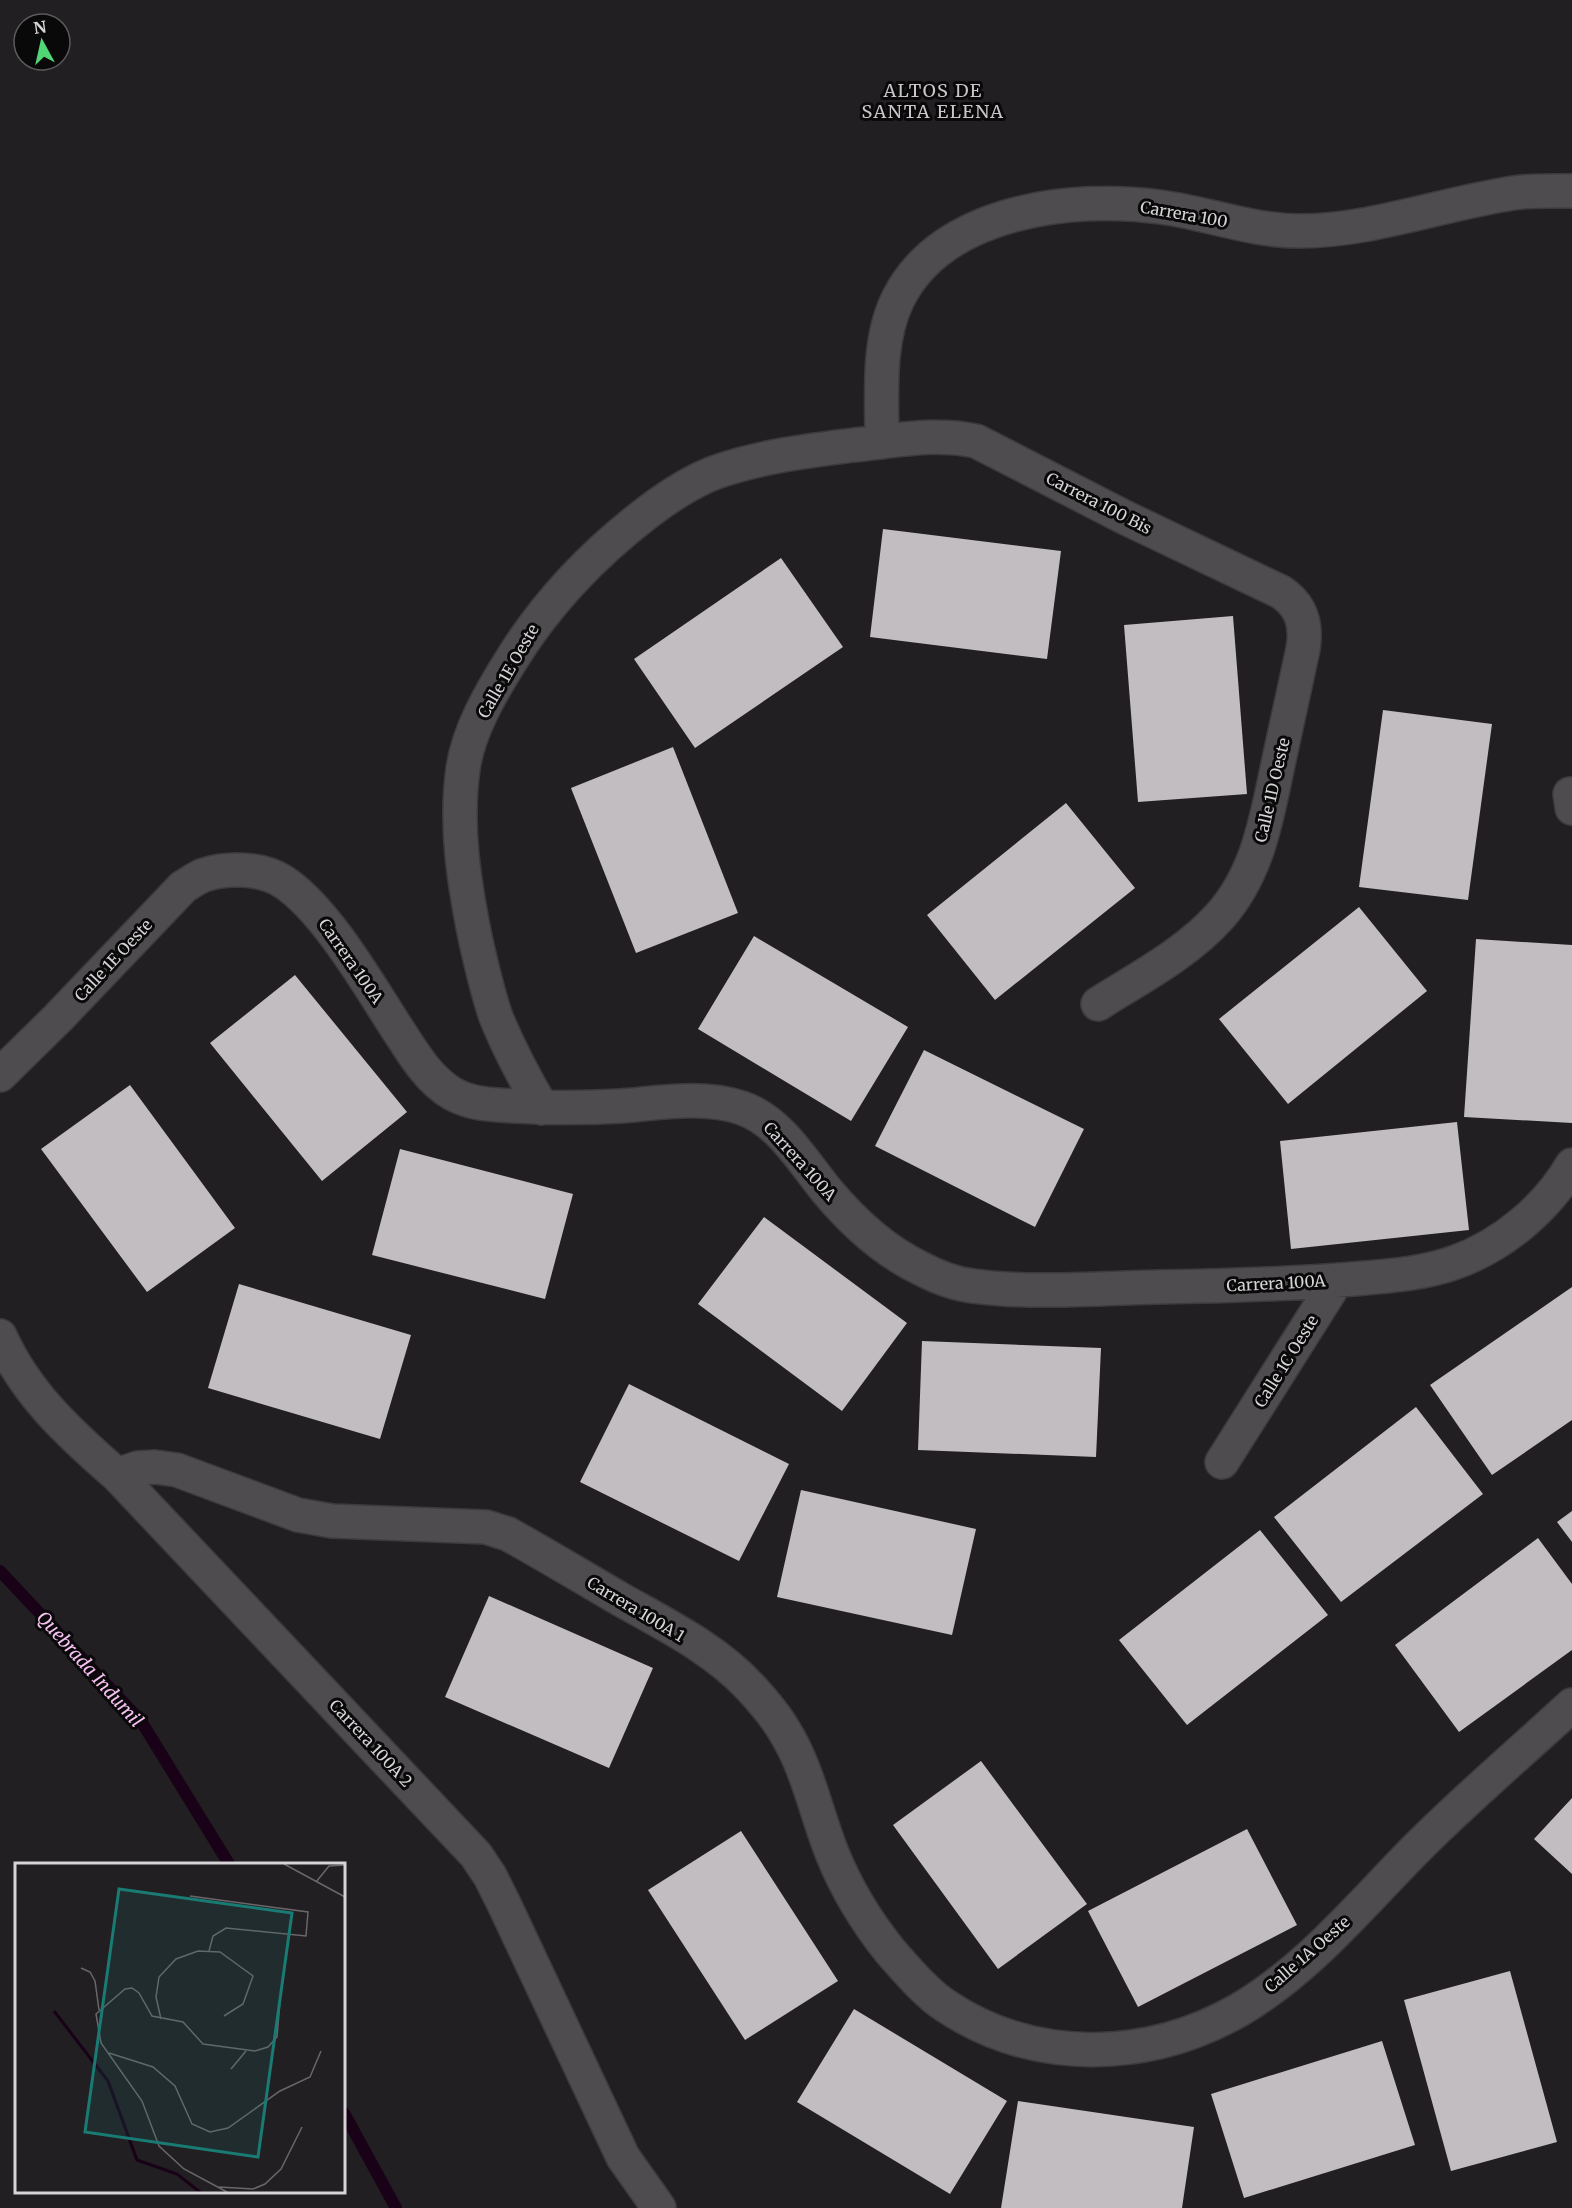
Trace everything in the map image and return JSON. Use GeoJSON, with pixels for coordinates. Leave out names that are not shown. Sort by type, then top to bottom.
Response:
{"type":"FeatureCollection","features":[{"type":"Feature","properties":{"kind":"street","name":"Carrera 100"},"geometry":{"type":"LineString","coordinates":[[882,442],[883,367],[887,333],[897,300],[919,268],[934,255],[969,231],[1005,217],[1073,206],[1130,204],[1162,207],[1255,228],[1316,230],[1370,224],[1515,193],[1572,191]]}},
{"type":"Feature","properties":{"kind":"street","name":"Carrera 100 Bis"},"geometry":{"type":"LineString","coordinates":[[882,442],[942,436],[976,441],[1124,517],[1281,592],[1289,597],[1302,613]]}},
{"type":"Feature","properties":{"kind":"street","name":"Calle 1E Oeste"},"geometry":{"type":"LineString","coordinates":[[543,1108],[518,1066],[495,1015],[486,986],[464,875],[460,838],[463,768],[471,738],[484,708],[505,670],[542,614],[594,557],[660,503],[688,485],[716,472],[747,462],[781,454],[882,442]]}},
{"type":"Feature","properties":{"kind":"street","name":"Calle 1D Oeste"},"geometry":{"type":"LineString","coordinates":[[1098,1004],[1178,952],[1205,931],[1229,904],[1249,872],[1263,834],[1303,649],[1305,625],[1302,613]]}},
{"type":"Feature","properties":{"kind":"street","name":"Calle 1E Oeste"},"geometry":{"type":"LineString","coordinates":[[0,1075],[58,1018],[183,887],[201,876],[240,870]]}},
{"type":"Feature","properties":{"kind":"street","name":"Carrera 100A"},"geometry":{"type":"LineString","coordinates":[[240,870],[262,873],[280,879],[309,903],[332,931],[415,1057],[444,1087],[454,1094],[484,1104],[543,1108],[706,1101],[742,1108],[758,1115],[774,1128],[846,1212],[891,1251],[939,1278],[967,1286],[993,1289],[1240,1286],[1337,1280]]}},
{"type":"Feature","properties":{"kind":"street"},"geometry":{"type":"LineString","coordinates":[[1337,1280],[1413,1273],[1446,1265],[1480,1251],[1529,1217],[1554,1192],[1572,1165]]}},
{"type":"Feature","properties":{"kind":"street","name":"Calle 1C Oeste"},"geometry":{"type":"LineString","coordinates":[[1222,1462],[1337,1280]]}},
{"type":"Feature","properties":{"kind":"street","name":"Carrera 100A 2"},"geometry":{"type":"LineString","coordinates":[[0,1336],[18,1370],[49,1412],[70,1434],[117,1475],[476,1855],[490,1875],[623,2157],[659,2208]]}},
{"type":"Feature","properties":{"kind":"street","name":"Carrera 100A 1"},"geometry":{"type":"LineString","coordinates":[[117,1475],[138,1468],[155,1467],[177,1470],[298,1515],[332,1521],[486,1527],[508,1534],[686,1638],[721,1661],[749,1686],[786,1733],[801,1765],[832,1854],[849,1891],[891,1952],[944,2005],[974,2022]]}},
{"type":"Feature","properties":{"kind":"street","name":"Calle 1A Oeste"},"geometry":{"type":"LineString","coordinates":[[974,2022],[1001,2034],[1031,2043],[1089,2051],[1117,2049],[1174,2036],[1205,2026],[1239,2010],[1267,1991],[1306,1959],[1429,1837],[1572,1705]]}},
{"type":"Feature","properties":{"kind":"building"},"geometry":{"type":"Polygon","coordinates":[[[883,529],[1061,551],[1047,659],[870,637],[883,529]]]}},
{"type":"Feature","properties":{"kind":"building"},"geometry":{"type":"Polygon","coordinates":[[[781,558],[843,647],[695,748],[634,659],[781,558]]]}},
{"type":"Feature","properties":{"kind":"building"},"geometry":{"type":"Polygon","coordinates":[[[1233,616],[1247,794],[1138,802],[1124,625],[1233,616]]]}},
{"type":"Feature","properties":{"kind":"building"},"geometry":{"type":"Polygon","coordinates":[[[1383,710],[1492,724],[1468,900],[1359,887],[1383,710]]]}},
{"type":"Feature","properties":{"kind":"building"},"geometry":{"type":"Polygon","coordinates":[[[673,747],[738,913],[636,953],[571,788],[673,747]]]}},
{"type":"Feature","properties":{"kind":"building"},"geometry":{"type":"Polygon","coordinates":[[[1066,803],[1135,888],[995,1000],[927,915],[1066,803]]]}},
{"type":"Feature","properties":{"kind":"building"},"geometry":{"type":"Polygon","coordinates":[[[1359,907],[1427,991],[1288,1104],[1219,1019],[1359,907]]]}},
{"type":"Feature","properties":{"kind":"building"},"geometry":{"type":"Polygon","coordinates":[[[754,936],[908,1027],[851,1121],[698,1029],[754,936]]]}},
{"type":"Feature","properties":{"kind":"building"},"geometry":{"type":"Polygon","coordinates":[[[1476,939],[1572,945],[1572,1123],[1464,1117],[1476,939]]]}},
{"type":"Feature","properties":{"kind":"building"},"geometry":{"type":"Polygon","coordinates":[[[295,975],[407,1112],[322,1181],[210,1043],[295,975]]]}},
{"type":"Feature","properties":{"kind":"building"},"geometry":{"type":"Polygon","coordinates":[[[924,1050],[1084,1129],[1035,1227],[875,1146],[924,1050]]]}},
{"type":"Feature","properties":{"kind":"building"},"geometry":{"type":"Polygon","coordinates":[[[130,1085],[235,1228],[147,1292],[41,1149],[130,1085]]]}},
{"type":"Feature","properties":{"kind":"building"},"geometry":{"type":"Polygon","coordinates":[[[1457,1122],[1469,1230],[1291,1249],[1280,1141],[1457,1122]]]}},
{"type":"Feature","properties":{"kind":"building"},"geometry":{"type":"Polygon","coordinates":[[[400,1149],[573,1194],[545,1299],[372,1255],[400,1149]]]}},
{"type":"Feature","properties":{"kind":"building"},"geometry":{"type":"Polygon","coordinates":[[[764,1217],[907,1323],[842,1411],[698,1304],[764,1217]]]}},
{"type":"Feature","properties":{"kind":"building"},"geometry":{"type":"Polygon","coordinates":[[[239,1284],[411,1335],[380,1439],[208,1388],[239,1284]]]}},
{"type":"Feature","properties":{"kind":"building"},"geometry":{"type":"Polygon","coordinates":[[[1572,1287],[1572,1420],[1492,1475],[1430,1385],[1572,1287]]]}},
{"type":"Feature","properties":{"kind":"building"},"geometry":{"type":"Polygon","coordinates":[[[922,1341],[1101,1348],[1096,1457],[918,1450],[922,1341]]]}},
{"type":"Feature","properties":{"kind":"building"},"geometry":{"type":"Polygon","coordinates":[[[629,1384],[789,1464],[739,1561],[580,1482],[629,1384]]]}},
{"type":"Feature","properties":{"kind":"building"},"geometry":{"type":"Polygon","coordinates":[[[1416,1407],[1483,1494],[1341,1602],[1274,1517],[1416,1407]]]}},
{"type":"Feature","properties":{"kind":"building"},"geometry":{"type":"Polygon","coordinates":[[[801,1490],[976,1529],[952,1635],[777,1597],[801,1490]]]}},
{"type":"Feature","properties":{"kind":"building"},"geometry":{"type":"Polygon","coordinates":[[[1572,1511],[1572,1542],[1557,1522],[1572,1511]]]}},
{"type":"Feature","properties":{"kind":"building"},"geometry":{"type":"Polygon","coordinates":[[[1260,1530],[1328,1615],[1187,1725],[1119,1640],[1260,1530]]]}},
{"type":"Feature","properties":{"kind":"building"},"geometry":{"type":"Polygon","coordinates":[[[1538,1538],[1572,1584],[1572,1650],[1459,1732],[1395,1645],[1538,1538]]]}},
{"type":"Feature","properties":{"kind":"building"},"geometry":{"type":"Polygon","coordinates":[[[489,1596],[653,1668],[609,1768],[445,1697],[489,1596]]]}},
{"type":"Feature","properties":{"kind":"building"},"geometry":{"type":"Polygon","coordinates":[[[981,1761],[1087,1904],[998,1969],[893,1825],[981,1761]]]}},
{"type":"Feature","properties":{"kind":"building"},"geometry":{"type":"Polygon","coordinates":[[[1572,1798],[1572,1874],[1534,1839],[1572,1798]]]}},
{"type":"Feature","properties":{"kind":"building"},"geometry":{"type":"Polygon","coordinates":[[[1247,1829],[1297,1925],[1138,2007],[1088,1911],[1247,1829]]]}},
{"type":"Feature","properties":{"kind":"building"},"geometry":{"type":"Polygon","coordinates":[[[741,1831],[838,1981],[745,2040],[648,1890],[741,1831]]]}},
{"type":"Feature","properties":{"kind":"building"},"geometry":{"type":"Polygon","coordinates":[[[1510,1971],[1557,2142],[1451,2171],[1404,2000],[1510,1971]]]}},
{"type":"Feature","properties":{"kind":"building"},"geometry":{"type":"Polygon","coordinates":[[[854,2009],[1007,2101],[950,2194],[797,2102],[854,2009]]]}},
{"type":"Feature","properties":{"kind":"building"},"geometry":{"type":"Polygon","coordinates":[[[1382,2041],[1415,2145],[1244,2198],[1211,2094],[1382,2041]]]}},
{"type":"Feature","properties":{"kind":"building"},"geometry":{"type":"Polygon","coordinates":[[[1018,2101],[1194,2127],[1182,2208],[1001,2208],[1018,2101]]]}},
{"type":"Feature","properties":{"kind":"waterway","name":"Quebrada Indumil"},"geometry":{"type":"LineString","coordinates":[[0,1571],[141,1721],[228,1863]]}},
{"type":"Feature","properties":{"kind":"waterway","name":"Quebrada Indumil"},"geometry":{"type":"LineString","coordinates":[[345,2115],[396,2208]]}},
{"type":"Feature","properties":{"kind":"district","name":"ALTOS DE SANTA ELENA"},"geometry":{"type":"Point","coordinates":[933,100]}}]}
